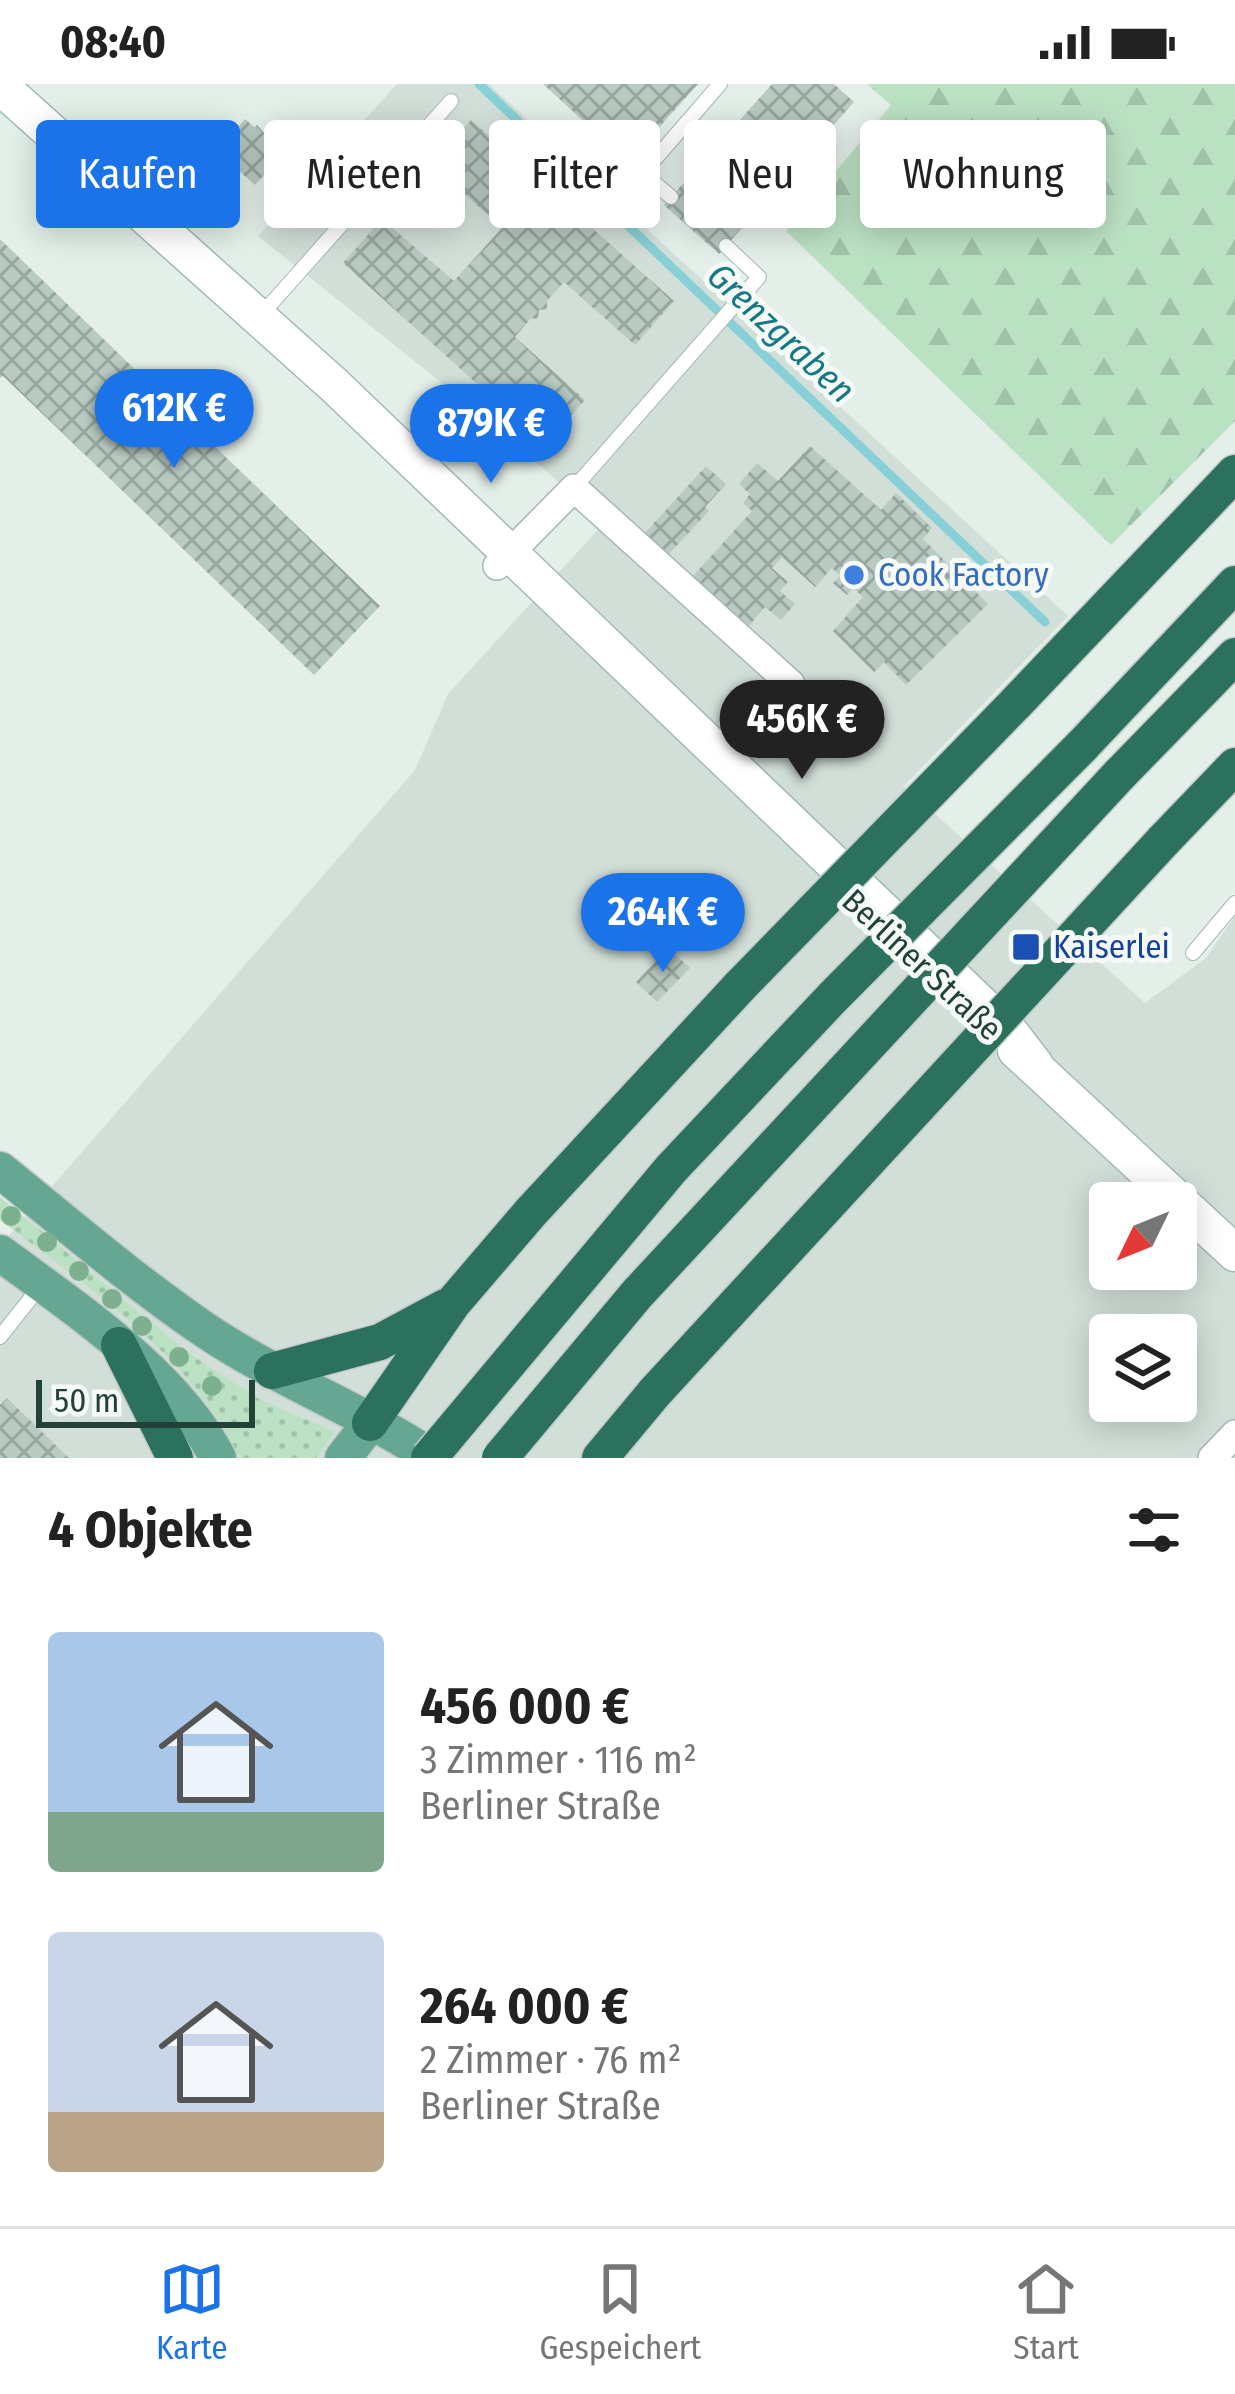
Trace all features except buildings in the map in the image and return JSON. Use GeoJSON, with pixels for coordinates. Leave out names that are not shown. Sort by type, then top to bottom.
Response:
{"type":"FeatureCollection","features":[{"type":"Feature","properties":{"kind":"highway"},"geometry":{"type":"LineString","coordinates":[[370,1423],[453,1303],[531,1212],[845,874],[1235,473]]}},
{"type":"Feature","properties":{"kind":"highway"},"geometry":{"type":"LineString","coordinates":[[431,1458],[670,1169],[1235,584]]}},
{"type":"Feature","properties":{"kind":"highway"},"geometry":{"type":"LineString","coordinates":[[500,1458],[563,1378],[718,1205],[1235,656]]}},
{"type":"Feature","properties":{"kind":"highway"},"geometry":{"type":"LineString","coordinates":[[600,1458],[624,1441],[655,1391],[1235,766]]}},
{"type":"Feature","properties":{"kind":"highway"},"geometry":{"type":"LineString","coordinates":[[272,1372],[380,1342],[453,1303]]}},
{"type":"Feature","properties":{"kind":"highway"},"geometry":{"type":"LineString","coordinates":[[119,1345],[175,1458]]}},
{"type":"Feature","properties":{"kind":"main road","name":"Berliner Straße"},"geometry":{"type":"LineString","coordinates":[[0,86],[422,470],[503,560],[1000,1039],[1035,1065],[1235,1253]]}},
{"type":"Feature","properties":{"kind":"main road"},"geometry":{"type":"LineString","coordinates":[[0,1170],[201,1327],[272,1372],[431,1458]]}},
{"type":"Feature","properties":{"kind":"main road"},"geometry":{"type":"LineString","coordinates":[[0,1253],[119,1345],[195,1420],[218,1458]]}},
{"type":"Feature","properties":{"kind":"main road"},"geometry":{"type":"LineString","coordinates":[[343,1458],[370,1423]]}},
{"type":"Feature","properties":{"kind":"street"},"geometry":{"type":"LineString","coordinates":[[503,560],[574,488],[791,684]]}},
{"type":"Feature","properties":{"kind":"street"},"geometry":{"type":"LineString","coordinates":[[1212,1458],[1235,1434]]}},
{"type":"Feature","properties":{"kind":"lane"},"geometry":{"type":"LineString","coordinates":[[671,197],[643,173],[720,84]]}},
{"type":"Feature","properties":{"kind":"lane"},"geometry":{"type":"LineString","coordinates":[[258,318],[451,101]]}},
{"type":"Feature","properties":{"kind":"lane"},"geometry":{"type":"LineString","coordinates":[[574,488],[759,278],[726,246]]}},
{"type":"Feature","properties":{"kind":"lane"},"geometry":{"type":"LineString","coordinates":[[1192,953],[1235,903]]}},
{"type":"Feature","properties":{"kind":"lane"},"geometry":{"type":"LineString","coordinates":[[0,1337],[42,1284]]}},
{"type":"Feature","properties":{"kind":"shaded area"},"geometry":{"type":"Polygon","coordinates":[[[397,84],[489,84],[528,120],[489,120],[489,228],[646,228],[1068,616],[904,786],[1145,1003],[1206,958],[1235,916],[1235,1458],[0,1458],[0,1246],[415,770],[448,694],[604,523],[497,427],[258,236],[265,228],[465,228],[465,120],[364,120],[397,84]]]}},
{"type":"Feature","properties":{"kind":"green space"},"geometry":{"type":"Polygon","coordinates":[[[867,84],[1235,84],[1235,421],[1111,545],[786,231],[836,228],[836,171],[860,142],[860,228],[1106,228],[1106,120],[878,120],[891,105],[867,84]]]}},
{"type":"Feature","properties":{"kind":"green space"},"geometry":{"type":"Polygon","coordinates":[[[0,1197],[187,1352],[259,1399],[335,1432],[316,1458],[240,1458],[219,1421],[166,1355],[102,1297],[0,1220],[0,1197]]]}},
{"type":"Feature","properties":{"kind":"waterway","name":"Grenzgraben"},"geometry":{"type":"LineString","coordinates":[[479,84],[1045,622]]}},
{"type":"Feature","properties":{"kind":"place","name":"Cook Factory"},"geometry":{"type":"Point","coordinates":[854,575]}},
{"type":"Feature","properties":{"kind":"place","name":"Kaiserlei"},"geometry":{"type":"Point","coordinates":[1026,947]}}]}
